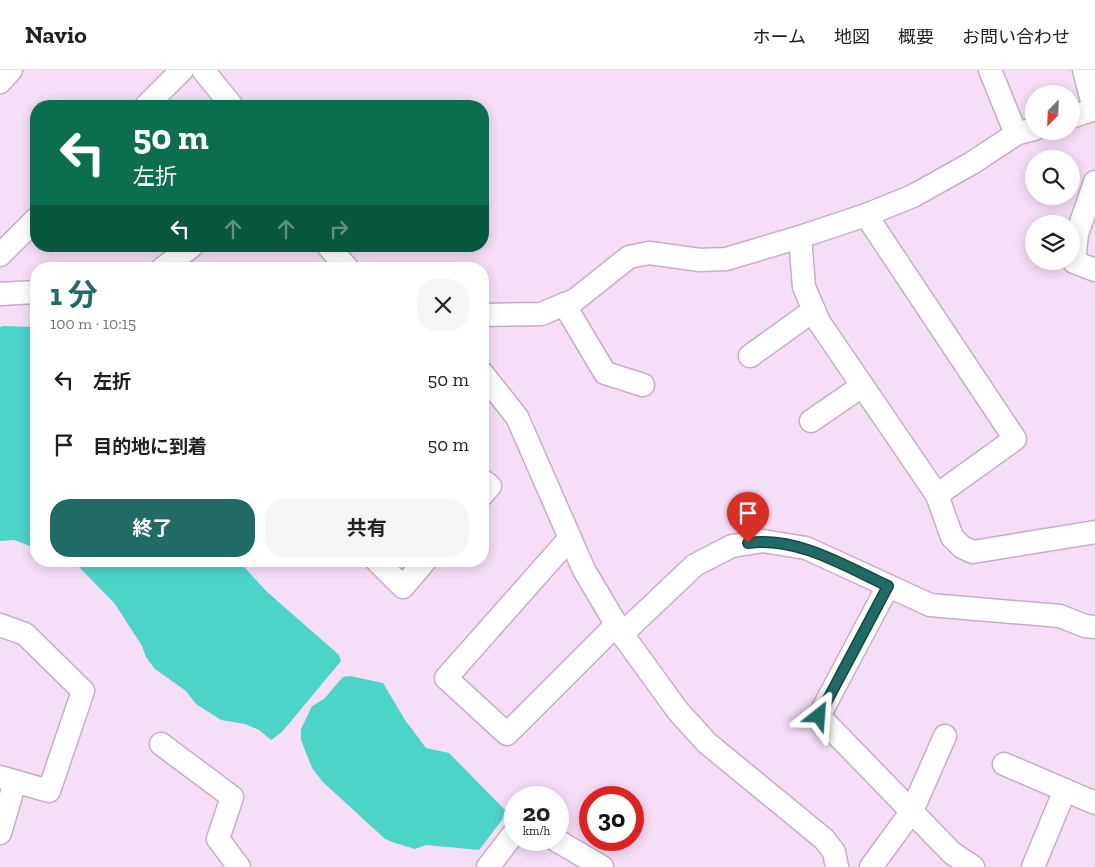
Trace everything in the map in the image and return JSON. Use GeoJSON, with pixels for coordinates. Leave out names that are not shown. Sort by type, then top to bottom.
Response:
{"type":"FeatureCollection","features":[{"type":"Feature","properties":{"kind":"street"},"geometry":{"type":"LineString","coordinates":[[0,82],[11,70]]}},
{"type":"Feature","properties":{"kind":"street"},"geometry":{"type":"LineString","coordinates":[[152,100],[182,70]]}},
{"type":"Feature","properties":{"kind":"street"},"geometry":{"type":"LineString","coordinates":[[203,70],[227,100]]}},
{"type":"Feature","properties":{"kind":"street"},"geometry":{"type":"LineString","coordinates":[[489,315],[541,314],[575,300],[629,257],[649,253],[700,260],[726,260],[866,215],[913,196],[1025,132],[990,70]]}},
{"type":"Feature","properties":{"kind":"street"},"geometry":{"type":"LineString","coordinates":[[1080,114],[1095,109],[1084,70]]}},
{"type":"Feature","properties":{"kind":"street"},"geometry":{"type":"LineString","coordinates":[[1095,182],[1077,234],[1074,262],[1095,270]]}},
{"type":"Feature","properties":{"kind":"street"},"geometry":{"type":"LineString","coordinates":[[866,215],[1015,439],[937,495]]}},
{"type":"Feature","properties":{"kind":"street"},"geometry":{"type":"LineString","coordinates":[[0,256],[30,224]]}},
{"type":"Feature","properties":{"kind":"street"},"geometry":{"type":"LineString","coordinates":[[800,237],[804,287],[819,322],[937,495],[952,537],[962,547],[973,552],[1095,532]]}},
{"type":"Feature","properties":{"kind":"street"},"geometry":{"type":"LineString","coordinates":[[171,262],[184,252]]}},
{"type":"Feature","properties":{"kind":"street"},"geometry":{"type":"LineString","coordinates":[[333,252],[342,262]]}},
{"type":"Feature","properties":{"kind":"street"},"geometry":{"type":"LineString","coordinates":[[0,294],[30,292]]}},
{"type":"Feature","properties":{"kind":"street"},"geometry":{"type":"LineString","coordinates":[[564,304],[604,373],[643,385]]}},
{"type":"Feature","properties":{"kind":"street"},"geometry":{"type":"LineString","coordinates":[[750,356],[814,310]]}},
{"type":"Feature","properties":{"kind":"street"},"geometry":{"type":"LineString","coordinates":[[489,382],[518,417],[584,570],[619,629],[678,712],[707,743],[824,839],[834,852],[837,867]]}},
{"type":"Feature","properties":{"kind":"street"},"geometry":{"type":"LineString","coordinates":[[811,421],[862,386]]}},
{"type":"Feature","properties":{"kind":"street"},"geometry":{"type":"LineString","coordinates":[[570,538],[446,678],[507,734],[619,629],[695,565],[732,546],[763,541],[806,548],[930,605],[1060,616],[1085,626],[1095,627]]}},
{"type":"Feature","properties":{"kind":"street"},"geometry":{"type":"LineString","coordinates":[[383,567],[403,587],[420,567]]}},
{"type":"Feature","properties":{"kind":"street"},"geometry":{"type":"LineString","coordinates":[[888,586],[819,716],[952,853],[973,867]]}},
{"type":"Feature","properties":{"kind":"street"},"geometry":{"type":"LineString","coordinates":[[0,625],[25,634],[83,690],[49,791],[7,780],[0,833]]}},
{"type":"Feature","properties":{"kind":"street"},"geometry":{"type":"LineString","coordinates":[[871,867],[912,811],[945,736]]}},
{"type":"Feature","properties":{"kind":"street"},"geometry":{"type":"LineString","coordinates":[[161,744],[232,797],[218,840],[239,867]]}},
{"type":"Feature","properties":{"kind":"street"},"geometry":{"type":"LineString","coordinates":[[1004,764],[1095,803]]}},
{"type":"Feature","properties":{"kind":"street"},"geometry":{"type":"LineString","coordinates":[[1033,867],[1065,790]]}},
{"type":"Feature","properties":{"kind":"street"},"geometry":{"type":"LineString","coordinates":[[488,867],[504,846]]}},
{"type":"Feature","properties":{"kind":"street"},"geometry":{"type":"LineString","coordinates":[[569,848],[602,867]]}},
{"type":"Feature","properties":{"kind":"shaded area"},"geometry":{"type":"Polygon","coordinates":[[[0,327],[30,327],[30,546],[14,540],[0,541],[0,327]]]}},
{"type":"Feature","properties":{"kind":"shaded area"},"geometry":{"type":"Polygon","coordinates":[[[79,567],[244,567],[266,591],[339,655],[341,661],[282,732],[271,740],[259,730],[245,724],[221,720],[196,704],[186,691],[155,669],[115,604],[79,567]]]}},
{"type":"Feature","properties":{"kind":"shaded area"},"geometry":{"type":"Polygon","coordinates":[[[350,676],[383,683],[405,720],[426,748],[449,753],[504,809],[502,820],[479,850],[426,845],[415,849],[385,839],[323,782],[312,768],[301,740],[301,729],[312,706],[324,699],[343,677],[350,676]]]}},
{"type":"Feature","properties":{"kind":"route"},"geometry":{"type":"LineString","coordinates":[[748,543],[763,541],[806,548],[888,586],[819,716]]}}]}
